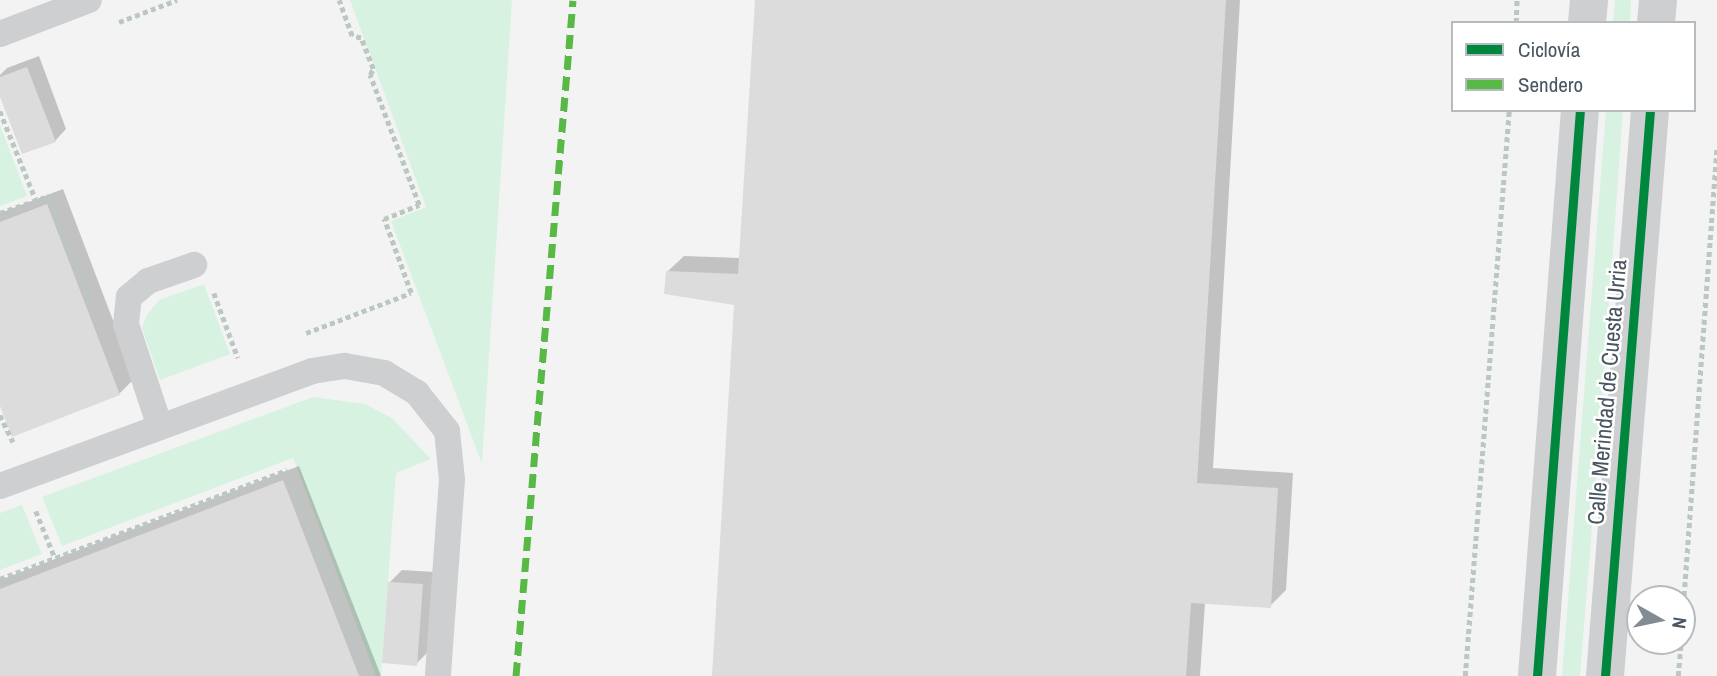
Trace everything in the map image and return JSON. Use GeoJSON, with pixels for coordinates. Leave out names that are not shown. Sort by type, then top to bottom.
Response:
{"type":"FeatureCollection","features":[{"type":"Feature","properties":{"kind":"street"},"geometry":{"type":"LineString","coordinates":[[1587,21],[1589,0]]}},
{"type":"Feature","properties":{"kind":"street"},"geometry":{"type":"LineString","coordinates":[[1656,21],[1658,0]]}},
{"type":"Feature","properties":{"kind":"street","name":"Calle Merindad de Cuesta Urria"},"geometry":{"type":"LineString","coordinates":[[1537,676],[1580,112]]}},
{"type":"Feature","properties":{"kind":"street","name":"Calle Merindad de Cuesta Urria"},"geometry":{"type":"LineString","coordinates":[[1605,676],[1650,112]]}},
{"type":"Feature","properties":{"kind":"lane"},"geometry":{"type":"LineString","coordinates":[[0,34],[89,0]]}},
{"type":"Feature","properties":{"kind":"lane"},"geometry":{"type":"LineString","coordinates":[[160,427],[125,324],[129,297],[148,281],[202,273]]}},
{"type":"Feature","properties":{"kind":"lane"},"geometry":{"type":"LineString","coordinates":[[0,486],[312,371],[345,366],[384,373],[417,393],[447,431],[452,479],[438,676]]}},
{"type":"Feature","properties":{"kind":"path"},"geometry":{"type":"LineString","coordinates":[[299,335],[411,293],[384,219],[419,205],[370,75],[373,69],[361,38],[352,36],[339,0]]}},
{"type":"Feature","properties":{"kind":"path"},"geometry":{"type":"LineString","coordinates":[[1516,21],[1517,0]]}},
{"type":"Feature","properties":{"kind":"path"},"geometry":{"type":"LineString","coordinates":[[0,111],[36,201]]}},
{"type":"Feature","properties":{"kind":"path"},"geometry":{"type":"LineString","coordinates":[[1465,676],[1509,112]]}},
{"type":"Feature","properties":{"kind":"path"},"geometry":{"type":"LineString","coordinates":[[1685,585],[1717,149]]}},
{"type":"Feature","properties":{"kind":"path"},"geometry":{"type":"LineString","coordinates":[[0,213],[48,196],[92,311]]}},
{"type":"Feature","properties":{"kind":"path"},"geometry":{"type":"LineString","coordinates":[[202,273],[238,358]]}},
{"type":"Feature","properties":{"kind":"path"},"geometry":{"type":"LineString","coordinates":[[225,363],[250,353]]}},
{"type":"Feature","properties":{"kind":"path"},"geometry":{"type":"LineString","coordinates":[[0,415],[8,437],[16,443]]}},
{"type":"Feature","properties":{"kind":"path"},"geometry":{"type":"LineString","coordinates":[[0,579],[288,470],[367,676]]}},
{"type":"Feature","properties":{"kind":"path"},"geometry":{"type":"LineString","coordinates":[[32,500],[54,558]]}},
{"type":"Feature","properties":{"kind":"path"},"geometry":{"type":"LineString","coordinates":[[1678,676],[1680,655]]}},
{"type":"Feature","properties":{"kind":"green space"},"geometry":{"type":"Polygon","coordinates":[[[350,0],[512,0],[482,464],[391,221],[426,207],[350,0]]]}},
{"type":"Feature","properties":{"kind":"green space"},"geometry":{"type":"Polygon","coordinates":[[[1615,0],[1631,0],[1630,21],[1613,21],[1615,0]]]}},
{"type":"Feature","properties":{"kind":"green space"},"geometry":{"type":"Polygon","coordinates":[[[1606,112],[1623,112],[1580,676],[1562,676],[1606,112]]]}},
{"type":"Feature","properties":{"kind":"green space"},"geometry":{"type":"Polygon","coordinates":[[[0,125],[27,196],[0,206],[0,125]]]}},
{"type":"Feature","properties":{"kind":"green space"},"geometry":{"type":"Polygon","coordinates":[[[204,284],[230,354],[160,380],[142,328],[146,316],[159,300],[204,284]]]}},
{"type":"Feature","properties":{"kind":"green space"},"geometry":{"type":"Polygon","coordinates":[[[313,397],[365,404],[392,418],[431,459],[396,473],[381,676],[376,676],[293,458],[62,546],[42,497],[313,397]]]}},
{"type":"Feature","properties":{"kind":"green space"},"geometry":{"type":"Polygon","coordinates":[[[22,505],[42,554],[0,570],[0,513],[22,505]]]}},
{"type":"Feature","properties":{"kind":"building"},"geometry":{"type":"Polygon","coordinates":[[[755,0],[1226,0],[1197,483],[1278,488],[1271,608],[1191,603],[1186,676],[712,676],[734,305],[664,294],[666,271],[738,274],[755,0]]]}},
{"type":"Feature","properties":{"kind":"building"},"geometry":{"type":"Polygon","coordinates":[[[27,67],[56,142],[22,154],[0,97],[0,77],[27,67]]]}},
{"type":"Feature","properties":{"kind":"building"},"geometry":{"type":"Polygon","coordinates":[[[47,204],[120,395],[12,437],[0,406],[0,222],[47,204]]]}},
{"type":"Feature","properties":{"kind":"building"},"geometry":{"type":"Polygon","coordinates":[[[283,480],[359,676],[0,676],[0,589],[283,480]]]}},
{"type":"Feature","properties":{"kind":"building"},"geometry":{"type":"Polygon","coordinates":[[[388,582],[423,584],[417,666],[382,663],[388,582]]]}},
{"type":"Feature","properties":{"kind":"marked path"},"geometry":{"type":"LineString","coordinates":[[516,676],[573,0]]}},
{"type":"Feature","properties":{"kind":"cycle path"},"geometry":{"type":"LineString","coordinates":[[1537,676],[1580,112]]}},
{"type":"Feature","properties":{"kind":"cycle path"},"geometry":{"type":"LineString","coordinates":[[1605,676],[1650,112]]}}]}
